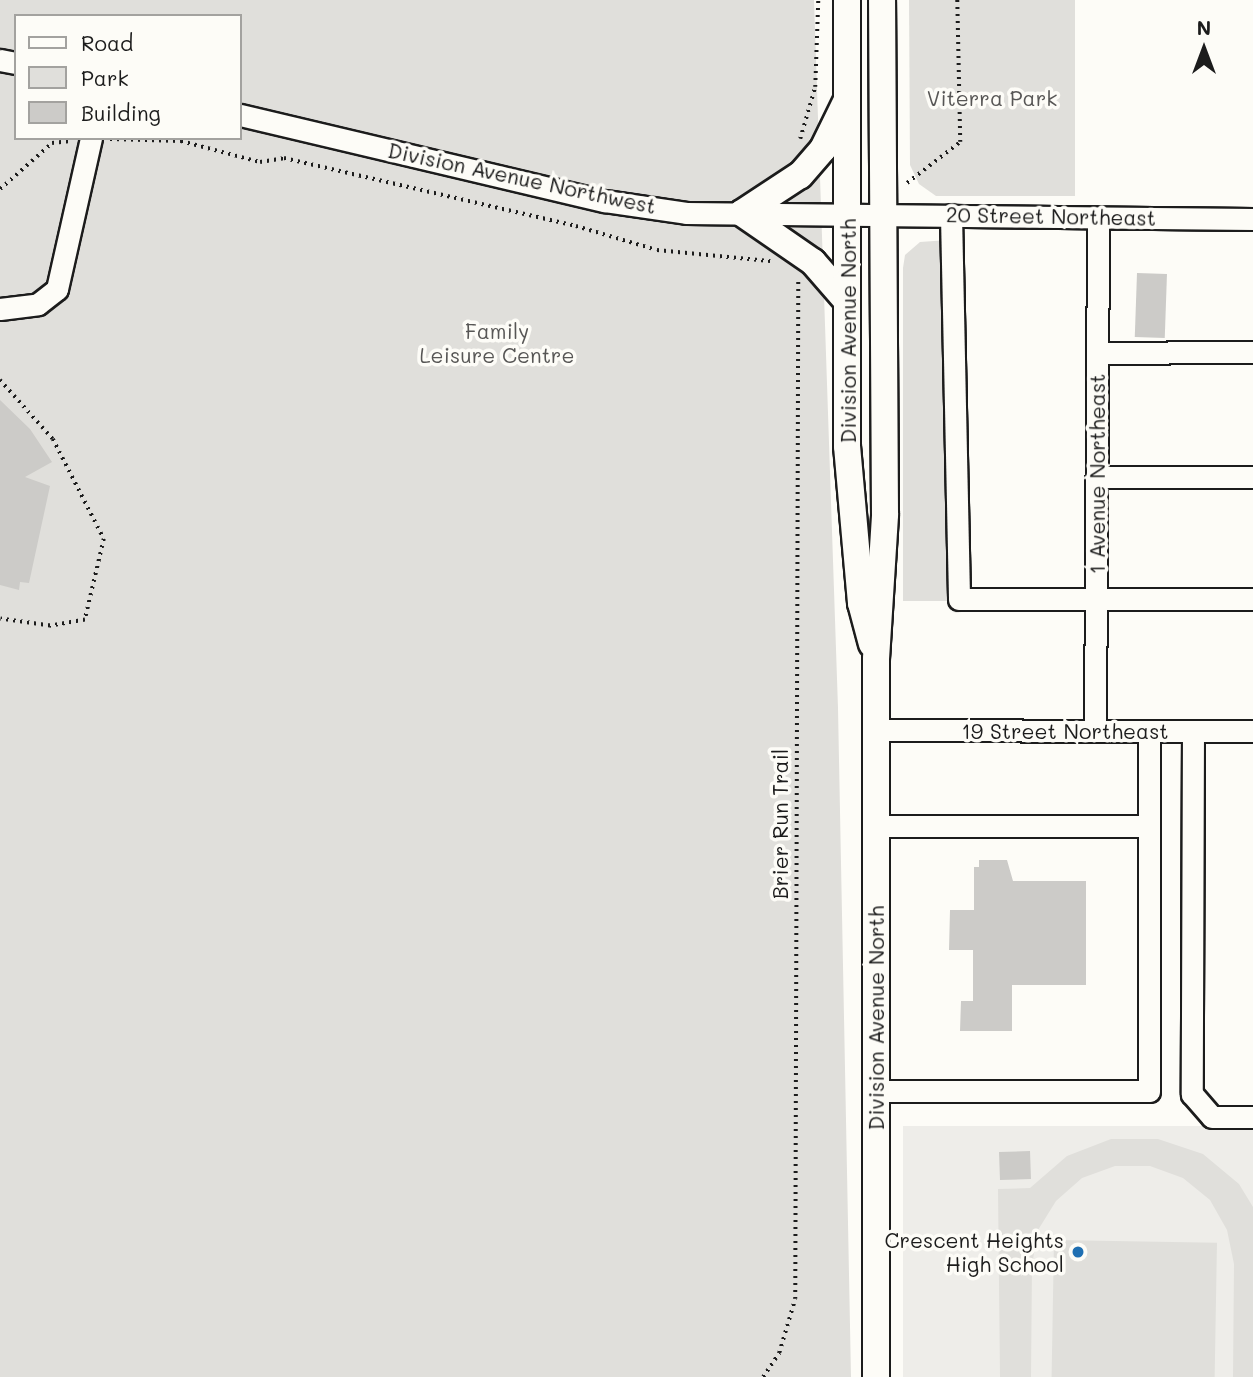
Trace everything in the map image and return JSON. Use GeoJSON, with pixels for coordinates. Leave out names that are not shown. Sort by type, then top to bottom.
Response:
{"type":"FeatureCollection","features":[{"type":"Feature","properties":{"kind":"main road","name":"Division Avenue North"},"geometry":{"type":"LineString","coordinates":[[847,0],[849,212],[846,300],[851,502],[861,603],[876,659]]}},
{"type":"Feature","properties":{"kind":"main road","name":"Division Avenue North"},"geometry":{"type":"LineString","coordinates":[[876,1377],[876,659],[885,514],[882,0]]}},
{"type":"Feature","properties":{"kind":"main road"},"geometry":{"type":"LineString","coordinates":[[846,300],[813,262],[742,213],[805,170],[823,149],[848,97]]}},
{"type":"Feature","properties":{"kind":"street","name":"Division Avenue Northwest"},"geometry":{"type":"LineString","coordinates":[[242,115],[605,201],[686,213],[849,212]]}},
{"type":"Feature","properties":{"kind":"street"},"geometry":{"type":"LineString","coordinates":[[0,309],[38,304],[57,289],[84,140]]}},
{"type":"Feature","properties":{"kind":"street","name":"20 Street Northeast"},"geometry":{"type":"LineString","coordinates":[[849,212],[1253,219]]}},
{"type":"Feature","properties":{"kind":"street"},"geometry":{"type":"LineString","coordinates":[[951,215],[959,599],[1253,599]]}},
{"type":"Feature","properties":{"kind":"street","name":"1 Avenue Northeast"},"geometry":{"type":"LineString","coordinates":[[1095,731],[1098,218]]}},
{"type":"Feature","properties":{"kind":"street"},"geometry":{"type":"LineString","coordinates":[[1098,353],[1253,352]]}},
{"type":"Feature","properties":{"kind":"street"},"geometry":{"type":"LineString","coordinates":[[1097,477],[1253,477]]}},
{"type":"Feature","properties":{"kind":"street","name":"19 Street Northeast"},"geometry":{"type":"LineString","coordinates":[[876,730],[1253,731]]}},
{"type":"Feature","properties":{"kind":"street"},"geometry":{"type":"LineString","coordinates":[[876,1091],[1149,1091],[1149,731]]}},
{"type":"Feature","properties":{"kind":"street"},"geometry":{"type":"LineString","coordinates":[[1193,731],[1192,1094],[1212,1116],[1253,1117]]}},
{"type":"Feature","properties":{"kind":"street"},"geometry":{"type":"LineString","coordinates":[[876,826],[1149,826]]}},
{"type":"Feature","properties":{"kind":"path"},"geometry":{"type":"LineString","coordinates":[[799,148],[815,87],[818,0]]}},
{"type":"Feature","properties":{"kind":"path"},"geometry":{"type":"LineString","coordinates":[[907,184],[960,142],[957,0]]}},
{"type":"Feature","properties":{"kind":"path"},"geometry":{"type":"LineString","coordinates":[[0,189],[58,140],[84,140]]}},
{"type":"Feature","properties":{"kind":"path"},"geometry":{"type":"LineString","coordinates":[[157,140],[181,141],[260,162],[284,158],[576,226],[657,250],[775,262]]}},
{"type":"Feature","properties":{"kind":"path"},"geometry":{"type":"LineString","coordinates":[[791,266],[800,275],[808,270]]}},
{"type":"Feature","properties":{"kind":"path","name":"Brier Run Trail"},"geometry":{"type":"LineString","coordinates":[[763,1377],[779,1353],[795,1299],[796,279],[800,275]]}},
{"type":"Feature","properties":{"kind":"path"},"geometry":{"type":"LineString","coordinates":[[0,380],[62,452],[78,492],[103,531],[104,548],[85,620],[50,626],[0,619]]}},
{"type":"Feature","properties":{"kind":"shaded area","name":"Crescent Heights High School"},"geometry":{"type":"Polygon","coordinates":[[[903,1126],[1253,1126],[1253,1377],[903,1377],[903,1126]]]}},
{"type":"Feature","properties":{"kind":"green space","name":"Family Leisure Centre"},"geometry":{"type":"Polygon","coordinates":[[[0,0],[814,0],[838,708],[851,1377],[0,1377],[0,0]]]}},
{"type":"Feature","properties":{"kind":"green space","name":"Viterra Park"},"geometry":{"type":"Polygon","coordinates":[[[909,0],[1075,0],[1075,196],[936,196],[919,184],[910,165],[909,0]]]}},
{"type":"Feature","properties":{"kind":"green space"},"geometry":{"type":"Polygon","coordinates":[[[948,240],[948,601],[903,601],[903,268],[905,255],[920,242],[948,240]]]}},
{"type":"Feature","properties":{"kind":"green space"},"geometry":{"type":"Polygon","coordinates":[[[1111,1139],[1158,1139],[1203,1154],[1239,1184],[1253,1207],[1253,1377],[1233,1377],[1234,1264],[1227,1230],[1210,1200],[1183,1178],[1150,1166],[1115,1166],[1082,1178],[1056,1201],[1038,1230],[1032,1265],[1031,1377],[1000,1377],[998,1189],[1030,1188],[1067,1156],[1111,1139]]]}},
{"type":"Feature","properties":{"kind":"green space"},"geometry":{"type":"Polygon","coordinates":[[[1054,1240],[1217,1243],[1215,1377],[1052,1377],[1054,1240]]]}},
{"type":"Feature","properties":{"kind":"building"},"geometry":{"type":"Polygon","coordinates":[[[1137,273],[1167,274],[1165,338],[1135,337],[1137,273]]]}},
{"type":"Feature","properties":{"kind":"building"},"geometry":{"type":"Polygon","coordinates":[[[0,400],[30,429],[52,462],[25,477],[50,486],[29,583],[20,582],[19,590],[0,585],[0,400]]]}},
{"type":"Feature","properties":{"kind":"building"},"geometry":{"type":"Polygon","coordinates":[[[979,860],[1007,860],[1013,881],[1086,881],[1086,985],[1012,985],[1012,1031],[960,1031],[961,1001],[973,1001],[973,950],[949,950],[950,910],[974,910],[974,867],[979,867],[979,860]]]}},
{"type":"Feature","properties":{"kind":"building"},"geometry":{"type":"Polygon","coordinates":[[[1030,1151],[1031,1179],[1000,1180],[999,1152],[1030,1151]]]}},
{"type":"Feature","properties":{"kind":"place","name":"Crescent Heights High School"},"geometry":{"type":"Point","coordinates":[1078,1252]}}]}
